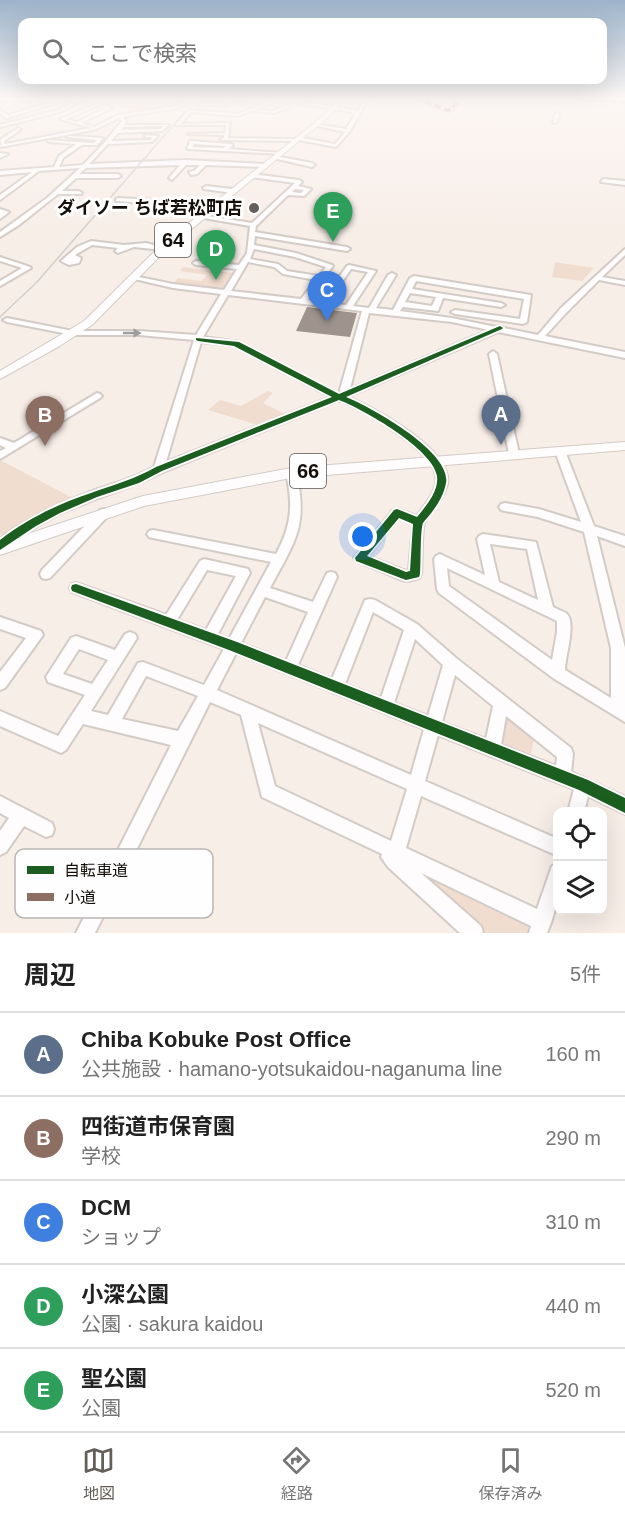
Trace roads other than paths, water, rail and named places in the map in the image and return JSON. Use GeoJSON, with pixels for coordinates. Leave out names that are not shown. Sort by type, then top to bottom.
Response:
{"type":"FeatureCollection","features":[{"type":"Feature","properties":{"kind":"main road","name":"64"},"geometry":{"type":"LineString","coordinates":[[0,376],[74,333],[98,314],[164,248],[295,142]]}},
{"type":"Feature","properties":{"kind":"main road","name":"66"},"geometry":{"type":"LineString","coordinates":[[0,548],[104,513],[185,492],[291,473],[625,446]]}},
{"type":"Feature","properties":{"kind":"street"},"geometry":{"type":"LineString","coordinates":[[2,145],[23,142]]}},
{"type":"Feature","properties":{"kind":"street"},"geometry":{"type":"LineString","coordinates":[[63,142],[95,144],[98,142]]}},
{"type":"Feature","properties":{"kind":"street"},"geometry":{"type":"LineString","coordinates":[[0,235],[76,176],[108,143],[140,142]]}},
{"type":"Feature","properties":{"kind":"street"},"geometry":{"type":"LineString","coordinates":[[225,149],[231,145],[192,142],[189,148],[225,149],[278,155],[312,165]]}},
{"type":"Feature","properties":{"kind":"street"},"geometry":{"type":"LineString","coordinates":[[312,142],[336,146],[340,142]]}},
{"type":"Feature","properties":{"kind":"street"},"geometry":{"type":"LineString","coordinates":[[56,168],[62,157],[81,143]]}},
{"type":"Feature","properties":{"kind":"street"},"geometry":{"type":"LineString","coordinates":[[0,173],[185,162],[264,166]]}},
{"type":"Feature","properties":{"kind":"street"},"geometry":{"type":"LineString","coordinates":[[172,178],[185,162]]}},
{"type":"Feature","properties":{"kind":"street"},"geometry":{"type":"LineString","coordinates":[[190,173],[195,173],[206,162]]}},
{"type":"Feature","properties":{"kind":"street"},"geometry":{"type":"LineString","coordinates":[[76,176],[118,173],[122,164]]}},
{"type":"Feature","properties":{"kind":"street"},"geometry":{"type":"LineString","coordinates":[[0,198],[39,169]]}},
{"type":"Feature","properties":{"kind":"street"},"geometry":{"type":"LineString","coordinates":[[254,175],[308,189],[302,195],[287,194]]}},
{"type":"Feature","properties":{"kind":"street"},"geometry":{"type":"LineString","coordinates":[[603,181],[625,183]]}},
{"type":"Feature","properties":{"kind":"street"},"geometry":{"type":"LineString","coordinates":[[159,469],[198,338],[244,264],[252,247],[253,230],[296,185]]}},
{"type":"Feature","properties":{"kind":"street"},"geometry":{"type":"LineString","coordinates":[[0,188],[14,188]]}},
{"type":"Feature","properties":{"kind":"street"},"geometry":{"type":"LineString","coordinates":[[206,188],[233,191]]}},
{"type":"Feature","properties":{"kind":"street"},"geometry":{"type":"LineString","coordinates":[[57,192],[79,193]]}},
{"type":"Feature","properties":{"kind":"street"},"geometry":{"type":"LineString","coordinates":[[125,206],[116,203],[132,200],[156,202]]}},
{"type":"Feature","properties":{"kind":"street"},"geometry":{"type":"LineString","coordinates":[[0,212],[6,212],[0,217]]}},
{"type":"Feature","properties":{"kind":"street"},"geometry":{"type":"LineString","coordinates":[[201,217],[307,243],[347,249]]}},
{"type":"Feature","properties":{"kind":"street"},"geometry":{"type":"LineString","coordinates":[[69,256],[83,244],[91,242],[120,249],[130,244],[164,248]]}},
{"type":"Feature","properties":{"kind":"street"},"geometry":{"type":"LineString","coordinates":[[295,255],[307,243]]}},
{"type":"Feature","properties":{"kind":"street"},"geometry":{"type":"LineString","coordinates":[[252,247],[295,255],[330,266],[303,302]]}},
{"type":"Feature","properties":{"kind":"street"},"geometry":{"type":"LineString","coordinates":[[541,336],[564,310],[625,251]]}},
{"type":"Feature","properties":{"kind":"street"},"geometry":{"type":"LineString","coordinates":[[0,259],[28,268],[0,284]]}},
{"type":"Feature","properties":{"kind":"street"},"geometry":{"type":"LineString","coordinates":[[196,263],[276,265],[285,273],[321,279]]}},
{"type":"Feature","properties":{"kind":"street"},"geometry":{"type":"LineString","coordinates":[[322,304],[350,267],[372,271],[348,308]]}},
{"type":"Feature","properties":{"kind":"street"},"geometry":{"type":"LineString","coordinates":[[349,393],[345,390],[369,310],[392,275]]}},
{"type":"Feature","properties":{"kind":"street"},"geometry":{"type":"LineString","coordinates":[[134,278],[173,286],[395,314],[453,316],[499,324],[625,355]]}},
{"type":"Feature","properties":{"kind":"street"},"geometry":{"type":"LineString","coordinates":[[0,548],[28,525],[92,496],[144,478],[159,469],[349,393],[499,324],[523,322],[528,297],[414,278],[395,314]]}},
{"type":"Feature","properties":{"kind":"street"},"geometry":{"type":"LineString","coordinates":[[597,278],[625,283]]}},
{"type":"Feature","properties":{"kind":"street"},"geometry":{"type":"LineString","coordinates":[[407,290],[501,305]]}},
{"type":"Feature","properties":{"kind":"street"},"geometry":{"type":"LineString","coordinates":[[499,324],[505,293]]}},
{"type":"Feature","properties":{"kind":"street"},"geometry":{"type":"LineString","coordinates":[[400,304],[435,309],[441,295]]}},
{"type":"Feature","properties":{"kind":"street"},"geometry":{"type":"LineString","coordinates":[[453,316],[460,298]]}},
{"type":"Feature","properties":{"kind":"street"},"geometry":{"type":"LineString","coordinates":[[7,320],[74,333],[139,333],[236,344],[371,412],[421,447],[435,461],[443,476],[435,498],[419,522],[415,574],[406,576],[360,558],[397,513],[419,522]]}},
{"type":"Feature","properties":{"kind":"street"},"geometry":{"type":"LineString","coordinates":[[493,354],[514,454]]}},
{"type":"Feature","properties":{"kind":"street"},"geometry":{"type":"LineString","coordinates":[[0,456],[97,396]]}},
{"type":"Feature","properties":{"kind":"street"},"geometry":{"type":"LineString","coordinates":[[0,441],[14,447]]}},
{"type":"Feature","properties":{"kind":"street"},"geometry":{"type":"LineString","coordinates":[[560,451],[589,529],[618,648],[622,712]]}},
{"type":"Feature","properties":{"kind":"street"},"geometry":{"type":"LineString","coordinates":[[127,849],[182,740],[279,558],[297,517],[298,503],[291,473]]}},
{"type":"Feature","properties":{"kind":"street"},"geometry":{"type":"LineString","coordinates":[[505,507],[539,513],[625,542]]}},
{"type":"Feature","properties":{"kind":"street"},"geometry":{"type":"LineString","coordinates":[[46,574],[104,513]]}},
{"type":"Feature","properties":{"kind":"street"},"geometry":{"type":"LineString","coordinates":[[153,534],[279,558]]}},
{"type":"Feature","properties":{"kind":"street"},"geometry":{"type":"LineString","coordinates":[[494,585],[483,538],[532,545],[547,610]]}},
{"type":"Feature","properties":{"kind":"street"},"geometry":{"type":"LineString","coordinates":[[558,673],[557,660],[566,630],[563,618],[440,559],[442,589],[558,673],[622,712]]}},
{"type":"Feature","properties":{"kind":"street"},"geometry":{"type":"LineString","coordinates":[[169,622],[204,564],[244,573],[209,637]]}},
{"type":"Feature","properties":{"kind":"street"},"geometry":{"type":"LineString","coordinates":[[290,668],[331,577]]}},
{"type":"Feature","properties":{"kind":"street"},"geometry":{"type":"LineString","coordinates":[[76,588],[386,706],[562,777],[625,806]]}},
{"type":"Feature","properties":{"kind":"street"},"geometry":{"type":"LineString","coordinates":[[262,591],[316,609]]}},
{"type":"Feature","properties":{"kind":"street"},"geometry":{"type":"LineString","coordinates":[[336,687],[370,604],[412,628],[451,663],[565,754],[562,777]]}},
{"type":"Feature","properties":{"kind":"street"},"geometry":{"type":"LineString","coordinates":[[0,623],[36,635],[0,683]]}},
{"type":"Feature","properties":{"kind":"street"},"geometry":{"type":"LineString","coordinates":[[386,706],[412,628]]}},
{"type":"Feature","properties":{"kind":"street"},"geometry":{"type":"LineString","coordinates":[[0,718],[61,745],[130,638]]}},
{"type":"Feature","properties":{"kind":"street"},"geometry":{"type":"LineString","coordinates":[[94,692],[53,677],[76,642],[117,657]]}},
{"type":"Feature","properties":{"kind":"street"},"geometry":{"type":"LineString","coordinates":[[396,856],[451,663]]}},
{"type":"Feature","properties":{"kind":"street"},"geometry":{"type":"LineString","coordinates":[[111,724],[143,668],[207,693],[553,846]]}},
{"type":"Feature","properties":{"kind":"street"},"geometry":{"type":"LineString","coordinates":[[492,749],[501,702]]}},
{"type":"Feature","properties":{"kind":"street"},"geometry":{"type":"LineString","coordinates":[[247,711],[268,791],[371,840],[396,856],[541,927],[553,888]]}},
{"type":"Feature","properties":{"kind":"street"},"geometry":{"type":"LineString","coordinates":[[80,716],[182,740]]}},
{"type":"Feature","properties":{"kind":"street"},"geometry":{"type":"LineString","coordinates":[[577,807],[583,786]]}},
{"type":"Feature","properties":{"kind":"street"},"geometry":{"type":"LineString","coordinates":[[0,804],[46,829]]}},
{"type":"Feature","properties":{"kind":"street"},"geometry":{"type":"LineString","coordinates":[[0,846],[21,815]]}},
{"type":"Feature","properties":{"kind":"street"},"geometry":{"type":"LineString","coordinates":[[396,856],[474,933]]}},
{"type":"Feature","properties":{"kind":"street"},"geometry":{"type":"LineString","coordinates":[[85,933],[93,918]]}},
{"type":"Feature","properties":{"kind":"railway"},"geometry":{"type":"LineString","coordinates":[[0,317],[37,282],[159,142]]}},
{"type":"Feature","properties":{"kind":"place","name":"ダイソー ちば若松町店"},"geometry":{"type":"Point","coordinates":[254,208]}},
{"type":"Feature","properties":{"kind":"place","name":"聖公園"},"geometry":{"type":"Point","coordinates":[333,242]}},
{"type":"Feature","properties":{"kind":"place","name":"小深公園"},"geometry":{"type":"Point","coordinates":[216,280]}},
{"type":"Feature","properties":{"kind":"place","name":"DCM"},"geometry":{"type":"Point","coordinates":[327,321]}},
{"type":"Feature","properties":{"kind":"place","name":"Chiba Kobuke Post Office"},"geometry":{"type":"Point","coordinates":[501,445]}},
{"type":"Feature","properties":{"kind":"place","name":"四街道市保育園"},"geometry":{"type":"Point","coordinates":[45,446]}}]}
